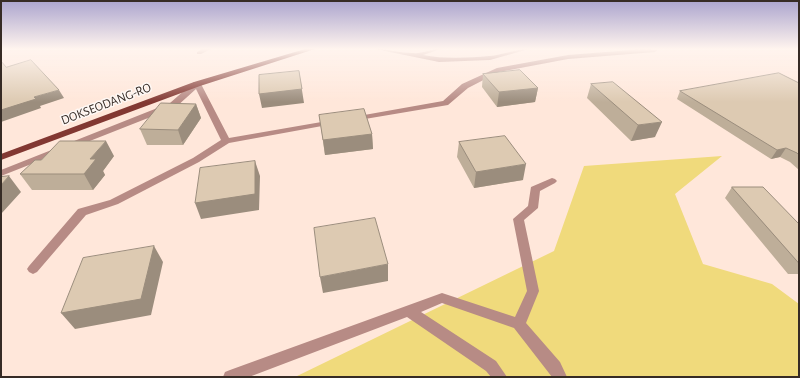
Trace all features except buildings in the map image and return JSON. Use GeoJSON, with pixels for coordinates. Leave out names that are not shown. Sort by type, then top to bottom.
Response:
{"type":"FeatureCollection","features":[{"type":"Feature","properties":{"kind":"main road","name":"DOKSEODANG-RO"},"geometry":{"type":"LineString","coordinates":[[1,157],[197,84],[254,67]]}},
{"type":"Feature","properties":{"kind":"street"},"geometry":{"type":"LineString","coordinates":[[33,269],[82,212],[114,202],[196,160],[226,141],[445,103],[465,86],[497,70],[515,67]]}},
{"type":"Feature","properties":{"kind":"street"},"geometry":{"type":"LineString","coordinates":[[1,173],[173,105],[197,84],[226,141]]}},
{"type":"Feature","properties":{"kind":"street"},"geometry":{"type":"LineString","coordinates":[[519,324],[533,291],[518,219],[533,208],[535,189],[552,181]]}},
{"type":"Feature","properties":{"kind":"street"},"geometry":{"type":"LineString","coordinates":[[230,377],[442,298],[519,324],[555,367],[560,377]]}},
{"type":"Feature","properties":{"kind":"street"},"geometry":{"type":"LineString","coordinates":[[408,310],[491,366],[500,377]]}},
{"type":"Feature","properties":{"kind":"shaded area"},"geometry":{"type":"Polygon","coordinates":[[[722,156],[675,194],[703,264],[772,284],[799,304],[799,377],[295,377],[554,251],[584,166],[722,156]]]}}]}
